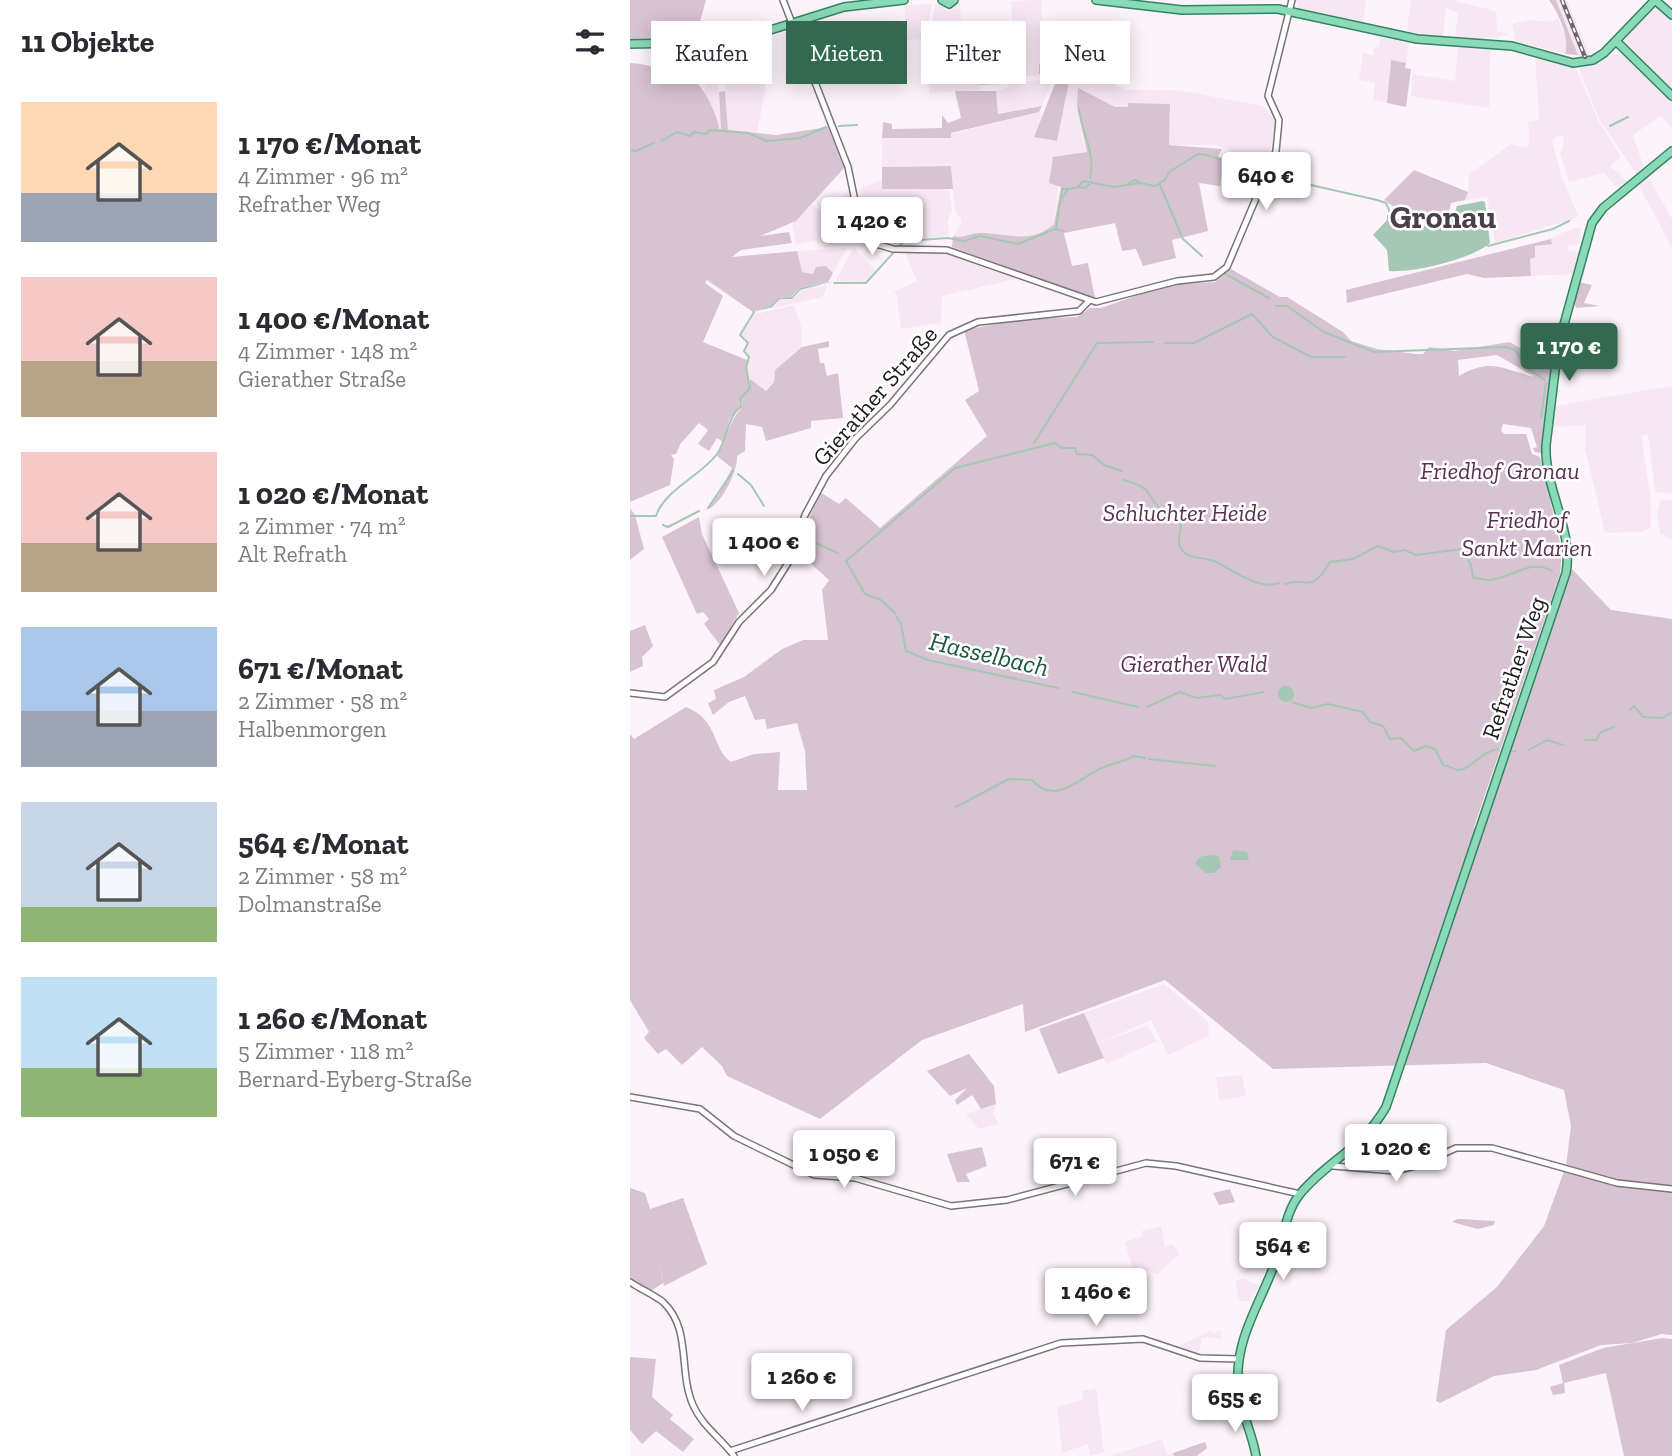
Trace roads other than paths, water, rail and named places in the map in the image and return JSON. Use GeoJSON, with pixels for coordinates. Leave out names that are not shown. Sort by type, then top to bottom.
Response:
{"type":"FeatureCollection","features":[{"type":"Feature","properties":{"kind":"main road"},"geometry":{"type":"LineString","coordinates":[[800,21],[845,7],[904,0]]}},
{"type":"Feature","properties":{"kind":"main road"},"geometry":{"type":"LineString","coordinates":[[942,0],[947,4],[954,0]]}},
{"type":"Feature","properties":{"kind":"main road"},"geometry":{"type":"LineString","coordinates":[[1096,0],[1182,10],[1289,10],[1417,39],[1512,46],[1569,63],[1593,60],[1604,53],[1655,0],[1672,15]]}},
{"type":"Feature","properties":{"kind":"main road"},"geometry":{"type":"LineString","coordinates":[[630,44],[728,43],[786,25]]}},
{"type":"Feature","properties":{"kind":"main road"},"geometry":{"type":"LineString","coordinates":[[1617,42],[1672,96]]}},
{"type":"Feature","properties":{"kind":"main road"},"geometry":{"type":"LineString","coordinates":[[1604,53],[1626,52]]}},
{"type":"Feature","properties":{"kind":"main road","name":"Refrather Weg"},"geometry":{"type":"LineString","coordinates":[[1300,1194],[1346,1154],[1379,1119],[1404,1058],[1567,570],[1568,551],[1545,457],[1559,346],[1590,226],[1603,208],[1672,151]]}},
{"type":"Feature","properties":{"kind":"main road"},"geometry":{"type":"LineString","coordinates":[[1256,1456],[1239,1401],[1239,1359],[1244,1336],[1271,1273],[1292,1208],[1300,1194]]}},
{"type":"Feature","properties":{"kind":"street"},"geometry":{"type":"LineString","coordinates":[[783,0],[792,21]]}},
{"type":"Feature","properties":{"kind":"street","name":"Gierather Straße"},"geometry":{"type":"LineString","coordinates":[[630,693],[665,697],[713,662],[739,622],[781,577],[806,515],[826,476],[855,439],[890,405],[949,335],[978,323],[1079,312],[1089,301],[1104,302],[1177,281],[1214,277],[1227,267],[1276,151],[1279,120],[1268,96],[1292,0]]}},
{"type":"Feature","properties":{"kind":"street"},"geometry":{"type":"LineString","coordinates":[[816,84],[848,167],[859,220],[866,235],[876,244],[896,249],[947,250],[1089,301]]}},
{"type":"Feature","properties":{"kind":"street"},"geometry":{"type":"LineString","coordinates":[[630,1097],[700,1109],[734,1136],[814,1175],[862,1179],[951,1206],[971,1207],[1040,1192],[1146,1163],[1176,1166],[1300,1194]]}},
{"type":"Feature","properties":{"kind":"street"},"geometry":{"type":"LineString","coordinates":[[1333,1166],[1395,1171],[1419,1165],[1456,1149],[1495,1148],[1617,1183],[1672,1189]]}},
{"type":"Feature","properties":{"kind":"street"},"geometry":{"type":"LineString","coordinates":[[1346,1154],[1348,1168]]}},
{"type":"Feature","properties":{"kind":"street"},"geometry":{"type":"LineString","coordinates":[[630,1282],[663,1303],[675,1317],[683,1342],[692,1403],[704,1424],[732,1453],[1061,1343],[1149,1339],[1200,1358],[1239,1359]]}},
{"type":"Feature","properties":{"kind":"waterway"},"geometry":{"type":"LineString","coordinates":[[1079,109],[1090,152],[1090,178]]}},
{"type":"Feature","properties":{"kind":"waterway"},"geometry":{"type":"LineString","coordinates":[[1610,126],[1628,117]]}},
{"type":"Feature","properties":{"kind":"waterway"},"geometry":{"type":"LineString","coordinates":[[839,126],[857,125]]}},
{"type":"Feature","properties":{"kind":"waterway"},"geometry":{"type":"LineString","coordinates":[[661,141],[677,132],[690,136],[694,132],[706,134],[710,130],[748,133],[767,141],[800,138],[826,127]]}},
{"type":"Feature","properties":{"kind":"waterway"},"geometry":{"type":"LineString","coordinates":[[630,150],[636,151],[654,143]]}},
{"type":"Feature","properties":{"kind":"waterway"},"geometry":{"type":"LineString","coordinates":[[1056,228],[1060,202],[1068,189],[1078,187],[1083,181],[1114,187],[1140,183],[1155,186],[1165,180],[1169,172],[1198,154],[1214,157],[1243,171],[1259,175]]}},
{"type":"Feature","properties":{"kind":"waterway"},"geometry":{"type":"LineString","coordinates":[[1271,176],[1377,200],[1386,203],[1391,215]]}},
{"type":"Feature","properties":{"kind":"waterway"},"geometry":{"type":"LineString","coordinates":[[1126,185],[1135,180],[1139,182]]}},
{"type":"Feature","properties":{"kind":"waterway"},"geometry":{"type":"LineString","coordinates":[[1079,187],[1085,188],[1092,182]]}},
{"type":"Feature","properties":{"kind":"waterway"},"geometry":{"type":"LineString","coordinates":[[1160,185],[1183,239],[1202,256]]}},
{"type":"Feature","properties":{"kind":"waterway"},"geometry":{"type":"LineString","coordinates":[[1061,199],[1062,189],[1067,189]]}},
{"type":"Feature","properties":{"kind":"waterway"},"geometry":{"type":"LineString","coordinates":[[1488,246],[1553,229],[1569,221]]}},
{"type":"Feature","properties":{"kind":"waterway"},"geometry":{"type":"LineString","coordinates":[[1055,229],[1064,231]]}},
{"type":"Feature","properties":{"kind":"waterway"},"geometry":{"type":"LineString","coordinates":[[898,248],[904,241],[948,238],[964,241],[980,236],[1018,244],[1055,229]]}},
{"type":"Feature","properties":{"kind":"waterway"},"geometry":{"type":"LineString","coordinates":[[905,239],[916,240]]}},
{"type":"Feature","properties":{"kind":"waterway"},"geometry":{"type":"LineString","coordinates":[[834,283],[866,283],[894,252]]}},
{"type":"Feature","properties":{"kind":"waterway"},"geometry":{"type":"LineString","coordinates":[[1225,274],[1269,298]]}},
{"type":"Feature","properties":{"kind":"waterway"},"geometry":{"type":"LineString","coordinates":[[1276,306],[1287,306],[1324,332],[1374,352],[1506,347],[1515,350],[1527,368],[1545,380]]}},
{"type":"Feature","properties":{"kind":"waterway"},"geometry":{"type":"LineString","coordinates":[[630,516],[656,516],[667,498],[717,454],[733,415],[741,407],[740,399],[750,388],[746,368],[749,357],[744,351],[748,343],[740,335],[754,312]]}},
{"type":"Feature","properties":{"kind":"waterway"},"geometry":{"type":"LineString","coordinates":[[1165,343],[1194,343],[1252,314],[1273,337],[1311,357],[1345,357]]}},
{"type":"Feature","properties":{"kind":"waterway"},"geometry":{"type":"LineString","coordinates":[[1034,443],[1097,343],[1153,342]]}},
{"type":"Feature","properties":{"kind":"waterway"},"geometry":{"type":"LineString","coordinates":[[1541,417],[1546,383]]}},
{"type":"Feature","properties":{"kind":"waterway"},"geometry":{"type":"LineString","coordinates":[[895,613],[881,600],[865,594],[846,561],[955,468],[1055,443],[1062,448],[1075,448],[1077,454],[1092,455],[1104,465],[1122,471]]}},
{"type":"Feature","properties":{"kind":"waterway","name":"Hasselbach"},"geometry":{"type":"LineString","coordinates":[[708,508],[733,471]]}},
{"type":"Feature","properties":{"kind":"waterway","name":"Hasselbach"},"geometry":{"type":"LineString","coordinates":[[738,474],[751,485],[764,506]]}},
{"type":"Feature","properties":{"kind":"waterway"},"geometry":{"type":"LineString","coordinates":[[1123,480],[1141,486],[1157,506],[1181,525],[1179,544],[1187,554],[1214,561],[1254,582],[1271,585],[1279,583]]}},
{"type":"Feature","properties":{"kind":"waterway","name":"Hasselbach"},"geometry":{"type":"LineString","coordinates":[[663,525],[668,527],[699,511]]}},
{"type":"Feature","properties":{"kind":"waterway","name":"Hasselbach"},"geometry":{"type":"LineString","coordinates":[[801,546],[807,539],[838,553]]}},
{"type":"Feature","properties":{"kind":"waterway"},"geometry":{"type":"LineString","coordinates":[[1285,584],[1313,582],[1330,562],[1353,559],[1378,546],[1394,552],[1404,550],[1416,555],[1462,549],[1471,565],[1473,578],[1498,579],[1536,567],[1552,571]]}},
{"type":"Feature","properties":{"kind":"waterway","name":"Hasselbach"},"geometry":{"type":"LineString","coordinates":[[896,616],[901,624],[906,651],[928,660],[1058,688]]}},
{"type":"Feature","properties":{"kind":"waterway","name":"Hasselbach"},"geometry":{"type":"LineString","coordinates":[[1073,692],[1138,707]]}},
{"type":"Feature","properties":{"kind":"waterway","name":"Hasselbach"},"geometry":{"type":"LineString","coordinates":[[1147,707],[1180,692],[1197,698],[1220,695],[1225,699],[1264,692]]}},
{"type":"Feature","properties":{"kind":"waterway","name":"Hasselbach"},"geometry":{"type":"LineString","coordinates":[[1292,702],[1311,708],[1328,704],[1363,712],[1370,722],[1383,726],[1390,739],[1401,738],[1414,751],[1426,746],[1435,749],[1443,765],[1457,770],[1468,767],[1487,753],[1498,749]]}},
{"type":"Feature","properties":{"kind":"waterway","name":"Hasselbach"},"geometry":{"type":"LineString","coordinates":[[1630,710],[1634,706],[1643,717],[1662,718],[1672,712]]}},
{"type":"Feature","properties":{"kind":"waterway","name":"Hasselbach"},"geometry":{"type":"LineString","coordinates":[[1585,740],[1596,740],[1601,732],[1614,727]]}},
{"type":"Feature","properties":{"kind":"waterway","name":"Hasselbach"},"geometry":{"type":"LineString","coordinates":[[1529,750],[1547,740],[1563,745]]}},
{"type":"Feature","properties":{"kind":"waterway"},"geometry":{"type":"LineString","coordinates":[[956,807],[1009,779],[1032,780],[1041,788],[1060,790],[1133,756],[1145,758]]}},
{"type":"Feature","properties":{"kind":"waterway"},"geometry":{"type":"LineString","coordinates":[[1149,759],[1215,766]]}},
{"type":"Feature","properties":{"kind":"railway"},"geometry":{"type":"LineString","coordinates":[[1562,0],[1585,57]]}},
{"type":"Feature","properties":{"kind":"district","name":"Gronau"},"geometry":{"type":"Point","coordinates":[1443,217]}},
{"type":"Feature","properties":{"kind":"park label","name":"Friedhof Gronau"},"geometry":{"type":"Point","coordinates":[1500,471]}},
{"type":"Feature","properties":{"kind":"park label","name":"Schluchter Heide"},"geometry":{"type":"Point","coordinates":[1185,513]}},
{"type":"Feature","properties":{"kind":"park label","name":"Friedhof Sankt Marien"},"geometry":{"type":"Point","coordinates":[1527,534]}},
{"type":"Feature","properties":{"kind":"park label","name":"Gierather Wald"},"geometry":{"type":"Point","coordinates":[1194,664]}}]}
